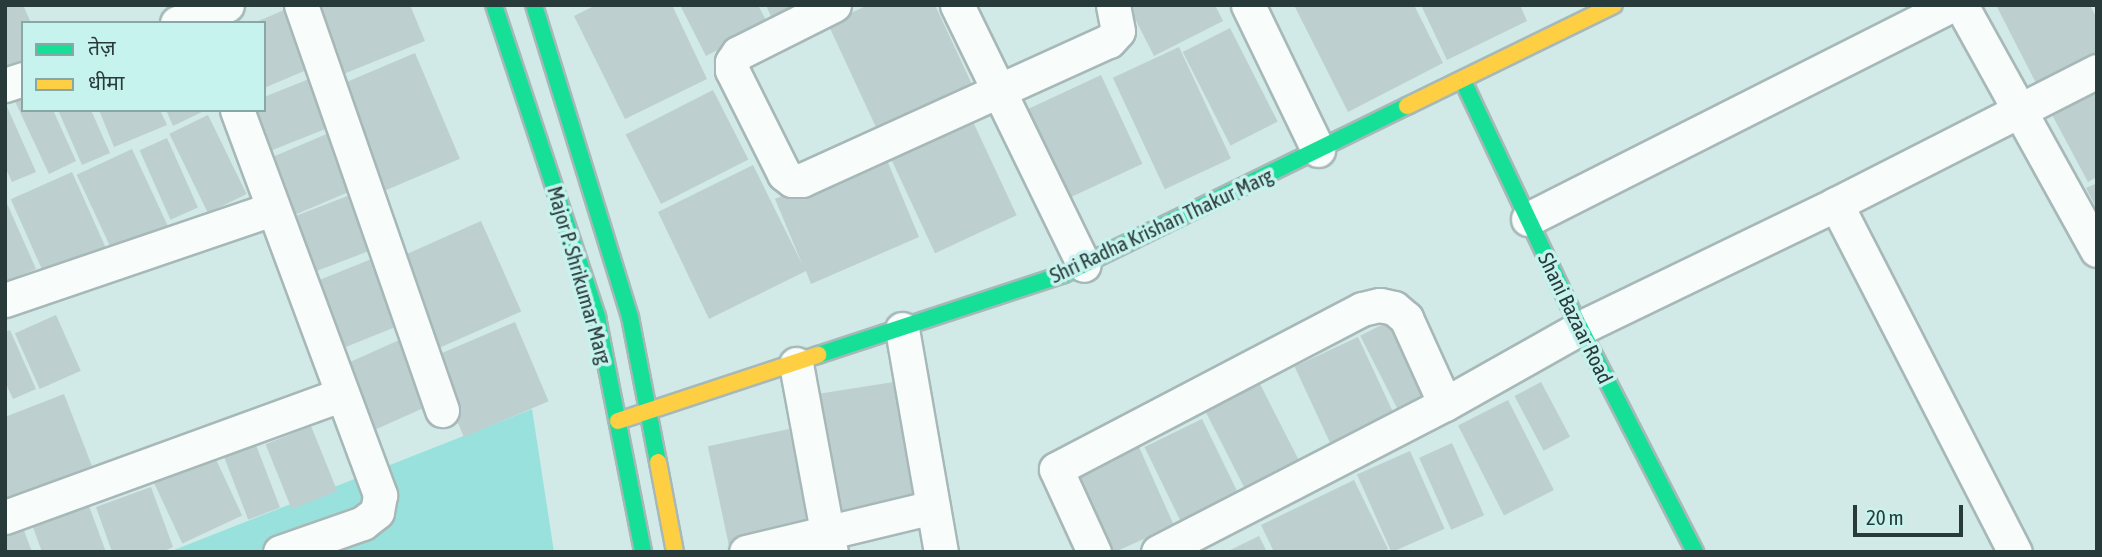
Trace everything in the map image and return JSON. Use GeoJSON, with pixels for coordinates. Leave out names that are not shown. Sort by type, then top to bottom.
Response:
{"type":"FeatureCollection","features":[{"type":"Feature","properties":{"kind":"street"},"geometry":{"type":"LineString","coordinates":[[302,5],[442,411]]}},
{"type":"Feature","properties":{"kind":"street","name":"Major P. Shrikumar Marg"},"geometry":{"type":"LineString","coordinates":[[494,5],[597,317],[643,552]]}},
{"type":"Feature","properties":{"kind":"street","name":"Major P. Shrikumar Marg"},"geometry":{"type":"LineString","coordinates":[[534,5],[630,317],[675,552]]}},
{"type":"Feature","properties":{"kind":"street"},"geometry":{"type":"LineString","coordinates":[[834,5],[737,53],[732,62],[732,70],[784,174],[792,180],[803,180],[1109,41],[1118,31],[1113,5]]}},
{"type":"Feature","properties":{"kind":"street"},"geometry":{"type":"LineString","coordinates":[[957,5],[1084,265]]}},
{"type":"Feature","properties":{"kind":"street"},"geometry":{"type":"LineString","coordinates":[[1248,5],[1318,150]]}},
{"type":"Feature","properties":{"kind":"street","name":"Shri Radha Krishan Thakur Marg"},"geometry":{"type":"LineString","coordinates":[[618,421],[649,414],[1084,265],[1464,81],[1614,5]]}},
{"type":"Feature","properties":{"kind":"street"},"geometry":{"type":"LineString","coordinates":[[1528,219],[1951,5]]}},
{"type":"Feature","properties":{"kind":"street"},"geometry":{"type":"LineString","coordinates":[[1961,5],[2097,250]]}},
{"type":"Feature","properties":{"kind":"street"},"geometry":{"type":"LineString","coordinates":[[1158,552],[1445,404],[1580,328],[1836,204],[2097,71]]}},
{"type":"Feature","properties":{"kind":"street","name":"Shani Bazaar Road"},"geometry":{"type":"LineString","coordinates":[[1464,81],[1580,328],[1695,552]]}},
{"type":"Feature","properties":{"kind":"street"},"geometry":{"type":"LineString","coordinates":[[238,112],[380,495],[377,512],[363,523],[280,552]]}},
{"type":"Feature","properties":{"kind":"street"},"geometry":{"type":"LineString","coordinates":[[1836,204],[2015,552]]}},
{"type":"Feature","properties":{"kind":"street"},"geometry":{"type":"LineString","coordinates":[[5,300],[273,209]]}},
{"type":"Feature","properties":{"kind":"street"},"geometry":{"type":"LineString","coordinates":[[1094,552],[1056,468],[1362,309],[1380,305],[1394,308],[1406,318],[1445,404]]}},
{"type":"Feature","properties":{"kind":"street"},"geometry":{"type":"LineString","coordinates":[[902,328],[941,552]]}},
{"type":"Feature","properties":{"kind":"street"},"geometry":{"type":"LineString","coordinates":[[796,364],[829,542]]}},
{"type":"Feature","properties":{"kind":"street"},"geometry":{"type":"LineString","coordinates":[[5,517],[341,395]]}},
{"type":"Feature","properties":{"kind":"street"},"geometry":{"type":"LineString","coordinates":[[746,552],[829,542],[933,507]]}},
{"type":"Feature","properties":{"kind":"shaded area"},"geometry":{"type":"Polygon","coordinates":[[[532,409],[554,552],[169,552],[532,409]]]}},
{"type":"Feature","properties":{"kind":"building"},"geometry":{"type":"Polygon","coordinates":[[[5,5],[23,5],[30,21],[21,21],[21,72],[5,79],[5,5]]]}},
{"type":"Feature","properties":{"kind":"building"},"geometry":{"type":"Polygon","coordinates":[[[313,5],[410,5],[425,41],[341,75],[313,5]]]}},
{"type":"Feature","properties":{"kind":"building"},"geometry":{"type":"Polygon","coordinates":[[[596,5],[672,5],[707,79],[625,119],[574,16],[596,5]]]}},
{"type":"Feature","properties":{"kind":"building"},"geometry":{"type":"Polygon","coordinates":[[[680,5],[758,5],[768,24],[706,56],[680,5]]]}},
{"type":"Feature","properties":{"kind":"building"},"geometry":{"type":"Polygon","coordinates":[[[766,5],[799,5],[772,19],[766,5]]]}},
{"type":"Feature","properties":{"kind":"building"},"geometry":{"type":"Polygon","coordinates":[[[868,5],[935,5],[976,93],[881,138],[828,24],[868,5]]]}},
{"type":"Feature","properties":{"kind":"building"},"geometry":{"type":"Polygon","coordinates":[[[1128,5],[1215,5],[1223,21],[1154,56],[1128,5]]]}},
{"type":"Feature","properties":{"kind":"building"},"geometry":{"type":"Polygon","coordinates":[[[1294,5],[1414,5],[1443,63],[1348,112],[1294,5]]]}},
{"type":"Feature","properties":{"kind":"building"},"geometry":{"type":"Polygon","coordinates":[[[1421,5],[1520,5],[1527,21],[1447,60],[1421,5]]]}},
{"type":"Feature","properties":{"kind":"building"},"geometry":{"type":"Polygon","coordinates":[[[1996,5],[2090,5],[2097,19],[2097,60],[2039,89],[1996,5]]]}},
{"type":"Feature","properties":{"kind":"building"},"geometry":{"type":"Polygon","coordinates":[[[291,7],[316,66],[266,87],[266,21],[259,21],[291,7]]]}},
{"type":"Feature","properties":{"kind":"building"},"geometry":{"type":"Polygon","coordinates":[[[1230,28],[1278,122],[1230,146],[1183,52],[1230,28]]]}},
{"type":"Feature","properties":{"kind":"building"},"geometry":{"type":"Polygon","coordinates":[[[1179,47],[1231,158],[1165,189],[1113,78],[1179,47]]]}},
{"type":"Feature","properties":{"kind":"building"},"geometry":{"type":"Polygon","coordinates":[[[415,53],[460,159],[380,193],[335,87],[415,53]]]}},
{"type":"Feature","properties":{"kind":"building"},"geometry":{"type":"Polygon","coordinates":[[[319,75],[338,124],[265,153],[249,112],[266,112],[266,96],[319,75]]]}},
{"type":"Feature","properties":{"kind":"building"},"geometry":{"type":"Polygon","coordinates":[[[1101,75],[1142,164],[1069,198],[1028,109],[1101,75]]]}},
{"type":"Feature","properties":{"kind":"building"},"geometry":{"type":"Polygon","coordinates":[[[2097,87],[2097,177],[2088,182],[2050,111],[2097,87]]]}},
{"type":"Feature","properties":{"kind":"building"},"geometry":{"type":"Polygon","coordinates":[[[713,90],[748,159],[661,204],[626,134],[713,90]]]}},
{"type":"Feature","properties":{"kind":"building"},"geometry":{"type":"Polygon","coordinates":[[[21,93],[21,112],[54,112],[76,161],[49,174],[13,97],[21,93]]]}},
{"type":"Feature","properties":{"kind":"building"},"geometry":{"type":"Polygon","coordinates":[[[5,102],[36,172],[12,182],[5,167],[5,102]]]}},
{"type":"Feature","properties":{"kind":"building"},"geometry":{"type":"Polygon","coordinates":[[[968,111],[1017,215],[935,253],[886,149],[968,111]]]}},
{"type":"Feature","properties":{"kind":"building"},"geometry":{"type":"Polygon","coordinates":[[[59,112],[92,112],[110,153],[82,165],[59,112]]]}},
{"type":"Feature","properties":{"kind":"building"},"geometry":{"type":"Polygon","coordinates":[[[100,112],[161,112],[167,125],[114,147],[100,112]]]}},
{"type":"Feature","properties":{"kind":"building"},"geometry":{"type":"Polygon","coordinates":[[[167,112],[202,112],[173,126],[167,112]]]}},
{"type":"Feature","properties":{"kind":"building"},"geometry":{"type":"Polygon","coordinates":[[[208,115],[247,194],[208,213],[169,134],[208,115]]]}},
{"type":"Feature","properties":{"kind":"building"},"geometry":{"type":"Polygon","coordinates":[[[336,130],[360,187],[292,216],[268,159],[336,130]]]}},
{"type":"Feature","properties":{"kind":"building"},"geometry":{"type":"Polygon","coordinates":[[[167,138],[198,207],[171,220],[140,150],[167,138]]]}},
{"type":"Feature","properties":{"kind":"building"},"geometry":{"type":"Polygon","coordinates":[[[132,149],[168,227],[113,253],[77,175],[132,149]]]}},
{"type":"Feature","properties":{"kind":"building"},"geometry":{"type":"Polygon","coordinates":[[[884,153],[919,237],[811,284],[806,271],[709,319],[658,212],[753,165],[803,266],[775,199],[884,153]]]}},
{"type":"Feature","properties":{"kind":"building"},"geometry":{"type":"Polygon","coordinates":[[[72,172],[107,251],[46,278],[11,199],[72,172]]]}},
{"type":"Feature","properties":{"kind":"building"},"geometry":{"type":"Polygon","coordinates":[[[2097,183],[2097,209],[2086,188],[2097,183]]]}},
{"type":"Feature","properties":{"kind":"building"},"geometry":{"type":"Polygon","coordinates":[[[358,192],[379,247],[308,274],[287,219],[358,192]]]}},
{"type":"Feature","properties":{"kind":"building"},"geometry":{"type":"Polygon","coordinates":[[[5,199],[36,269],[5,282],[5,199]]]}},
{"type":"Feature","properties":{"kind":"building"},"geometry":{"type":"Polygon","coordinates":[[[481,221],[521,311],[439,348],[399,258],[481,221]]]}},
{"type":"Feature","properties":{"kind":"building"},"geometry":{"type":"Polygon","coordinates":[[[379,256],[406,323],[335,352],[308,285],[379,256]]]}},
{"type":"Feature","properties":{"kind":"building"},"geometry":{"type":"Polygon","coordinates":[[[56,315],[81,371],[40,389],[15,333],[56,315]]]}},
{"type":"Feature","properties":{"kind":"building"},"geometry":{"type":"Polygon","coordinates":[[[1395,318],[1435,397],[1401,415],[1360,336],[1395,318]]]}},
{"type":"Feature","properties":{"kind":"building"},"geometry":{"type":"Polygon","coordinates":[[[515,322],[549,401],[464,437],[430,358],[515,322]]]}},
{"type":"Feature","properties":{"kind":"building"},"geometry":{"type":"Polygon","coordinates":[[[10,330],[36,389],[13,399],[5,382],[5,332],[10,330]]]}},
{"type":"Feature","properties":{"kind":"building"},"geometry":{"type":"Polygon","coordinates":[[[406,337],[435,403],[373,430],[344,365],[406,337]]]}},
{"type":"Feature","properties":{"kind":"building"},"geometry":{"type":"Polygon","coordinates":[[[1358,337],[1396,418],[1332,447],[1295,367],[1358,337]]]}},
{"type":"Feature","properties":{"kind":"building"},"geometry":{"type":"Polygon","coordinates":[[[900,381],[919,501],[830,515],[811,395],[900,381]]]}},
{"type":"Feature","properties":{"kind":"building"},"geometry":{"type":"Polygon","coordinates":[[[1541,382],[1570,437],[1544,451],[1515,396],[1541,382]]]}},
{"type":"Feature","properties":{"kind":"building"},"geometry":{"type":"Polygon","coordinates":[[[1260,384],[1304,470],[1249,497],[1206,412],[1260,384]]]}},
{"type":"Feature","properties":{"kind":"building"},"geometry":{"type":"Polygon","coordinates":[[[64,394],[92,466],[5,499],[5,417],[64,394]]]}},
{"type":"Feature","properties":{"kind":"building"},"geometry":{"type":"Polygon","coordinates":[[[1508,400],[1554,490],[1504,515],[1458,425],[1508,400]]]}},
{"type":"Feature","properties":{"kind":"building"},"geometry":{"type":"Polygon","coordinates":[[[1202,419],[1242,502],[1185,530],[1144,447],[1202,419]]]}},
{"type":"Feature","properties":{"kind":"building"},"geometry":{"type":"Polygon","coordinates":[[[311,426],[337,491],[292,509],[266,444],[311,426]]]}},
{"type":"Feature","properties":{"kind":"building"},"geometry":{"type":"Polygon","coordinates":[[[789,429],[811,531],[729,548],[708,446],[789,429]]]}},
{"type":"Feature","properties":{"kind":"building"},"geometry":{"type":"Polygon","coordinates":[[[1452,443],[1484,515],[1451,530],[1419,458],[1452,443]]]}},
{"type":"Feature","properties":{"kind":"building"},"geometry":{"type":"Polygon","coordinates":[[[256,445],[280,508],[248,520],[224,457],[256,445]]]}},
{"type":"Feature","properties":{"kind":"building"},"geometry":{"type":"Polygon","coordinates":[[[1139,447],[1174,526],[1111,552],[1077,475],[1139,447]]]}},
{"type":"Feature","properties":{"kind":"building"},"geometry":{"type":"Polygon","coordinates":[[[1410,451],[1445,529],[1391,552],[1357,475],[1410,451]]]}},
{"type":"Feature","properties":{"kind":"building"},"geometry":{"type":"Polygon","coordinates":[[[213,453],[242,516],[182,543],[153,481],[213,453]]]}},
{"type":"Feature","properties":{"kind":"building"},"geometry":{"type":"Polygon","coordinates":[[[1354,480],[1388,549],[1382,552],[1274,552],[1261,525],[1354,480]]]}},
{"type":"Feature","properties":{"kind":"building"},"geometry":{"type":"Polygon","coordinates":[[[151,487],[173,547],[162,552],[112,552],[96,507],[151,487]]]}},
{"type":"Feature","properties":{"kind":"building"},"geometry":{"type":"Polygon","coordinates":[[[86,498],[106,552],[42,552],[30,519],[86,498]]]}},
{"type":"Feature","properties":{"kind":"building"},"geometry":{"type":"Polygon","coordinates":[[[23,528],[32,552],[5,552],[5,535],[23,528]]]}},
{"type":"Feature","properties":{"kind":"building"},"geometry":{"type":"Polygon","coordinates":[[[1259,536],[1267,552],[1226,552],[1259,536]]]}},
{"type":"Feature","properties":{"kind":"traffic: fast"},"geometry":{"type":"LineString","coordinates":[[494,5],[597,317],[643,552]]}},
{"type":"Feature","properties":{"kind":"traffic: fast"},"geometry":{"type":"LineString","coordinates":[[534,5],[630,317],[658,462]]}},
{"type":"Feature","properties":{"kind":"traffic: fast"},"geometry":{"type":"LineString","coordinates":[[1463,81],[1580,328],[1695,552]]}},
{"type":"Feature","properties":{"kind":"traffic: fast"},"geometry":{"type":"LineString","coordinates":[[818,355],[1064,274],[1407,106]]}},
{"type":"Feature","properties":{"kind":"traffic: slow"},"geometry":{"type":"LineString","coordinates":[[1407,106],[1614,5]]}},
{"type":"Feature","properties":{"kind":"traffic: slow"},"geometry":{"type":"LineString","coordinates":[[618,421],[818,355]]}},
{"type":"Feature","properties":{"kind":"traffic: slow"},"geometry":{"type":"LineString","coordinates":[[658,462],[675,552]]}}]}
